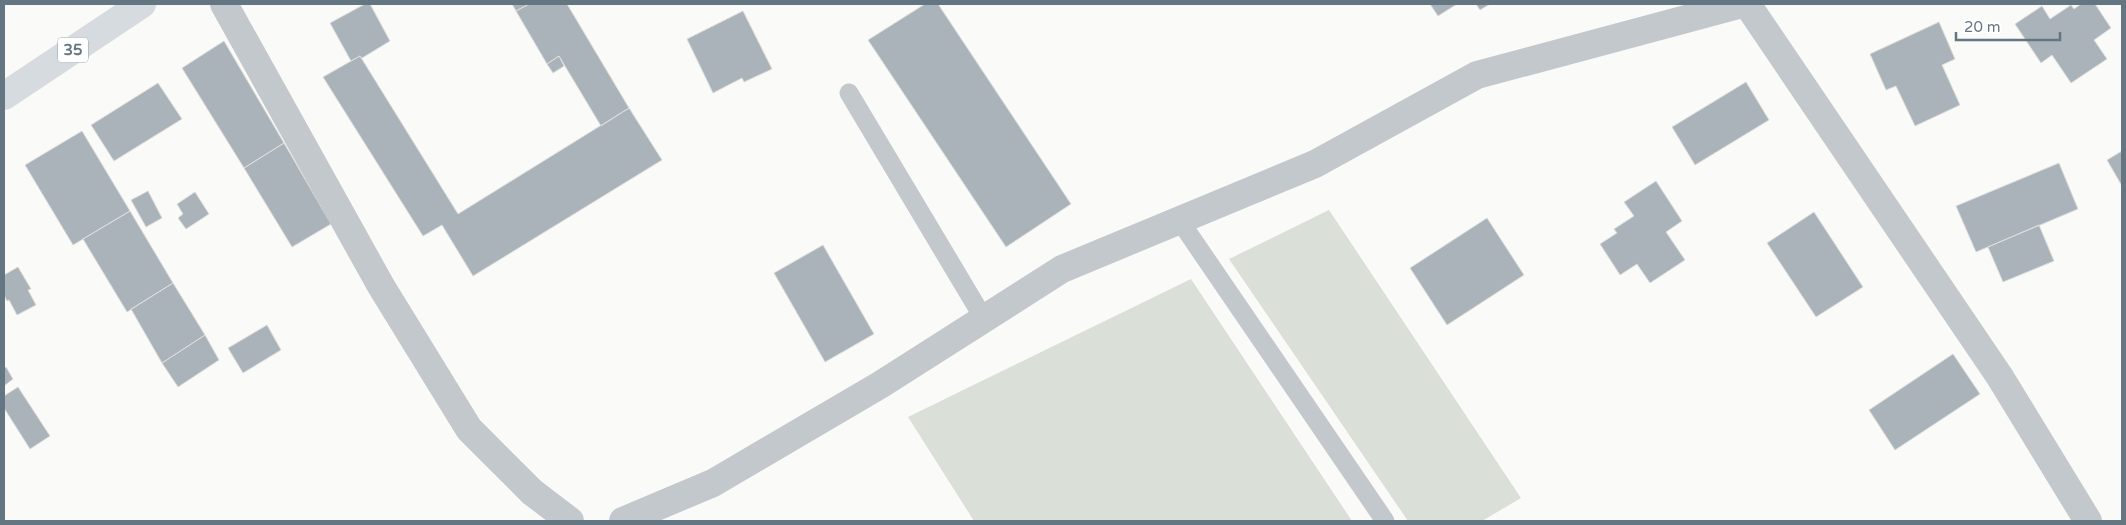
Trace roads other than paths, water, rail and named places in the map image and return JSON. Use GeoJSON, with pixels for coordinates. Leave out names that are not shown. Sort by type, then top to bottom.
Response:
{"type":"FeatureCollection","features":[{"type":"Feature","properties":{"kind":"main road","name":"35"},"geometry":{"type":"LineString","coordinates":[[4,96],[142,4]]}},
{"type":"Feature","properties":{"kind":"street"},"geometry":{"type":"LineString","coordinates":[[224,4],[381,286],[469,429],[532,492],[570,521]]}},
{"type":"Feature","properties":{"kind":"street"},"geometry":{"type":"LineString","coordinates":[[623,521],[713,483],[880,385],[1062,270],[1315,164],[1477,75],[1742,4]]}},
{"type":"Feature","properties":{"kind":"street"},"geometry":{"type":"LineString","coordinates":[[1747,4],[2000,377],[2088,521]]}},
{"type":"Feature","properties":{"kind":"lane"},"geometry":{"type":"LineString","coordinates":[[849,93],[984,319]]}},
{"type":"Feature","properties":{"kind":"lane"},"geometry":{"type":"LineString","coordinates":[[1180,220],[1385,521]]}}]}
